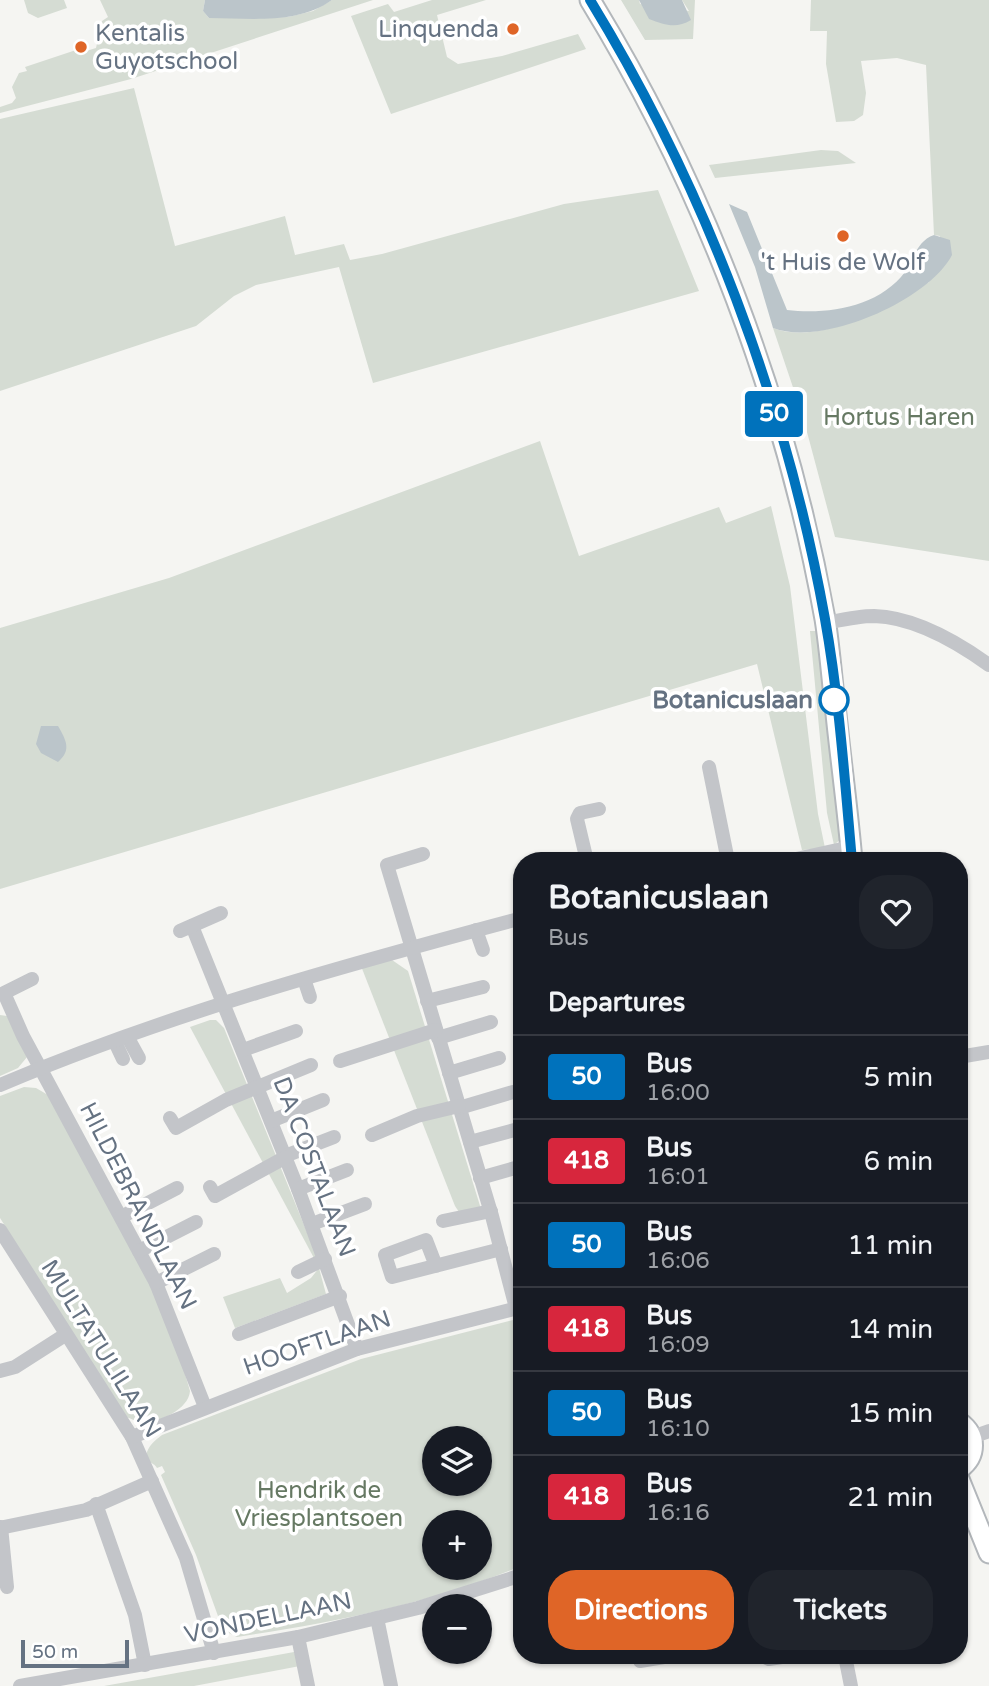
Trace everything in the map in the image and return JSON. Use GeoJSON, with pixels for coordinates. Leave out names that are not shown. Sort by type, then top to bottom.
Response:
{"type":"FeatureCollection","features":[{"type":"Feature","properties":{"kind":"main road"},"geometry":{"type":"LineString","coordinates":[[590,0],[685,175],[733,292],[795,486],[825,622],[852,852]]}},
{"type":"Feature","properties":{"kind":"main road"},"geometry":{"type":"LineString","coordinates":[[968,1460],[971,1457],[973,1430]]}},
{"type":"Feature","properties":{"kind":"main road"},"geometry":{"type":"LineString","coordinates":[[968,1501],[989,1553]]}},
{"type":"Feature","properties":{"kind":"street"},"geometry":{"type":"LineString","coordinates":[[825,622],[866,616],[900,620],[947,639],[989,665]]}},
{"type":"Feature","properties":{"kind":"street"},"geometry":{"type":"LineString","coordinates":[[709,767],[726,852]]}},
{"type":"Feature","properties":{"kind":"street"},"geometry":{"type":"LineString","coordinates":[[585,852],[577,818],[580,813],[599,809]]}},
{"type":"Feature","properties":{"kind":"street"},"geometry":{"type":"LineString","coordinates":[[423,854],[387,865],[513,1288]]}},
{"type":"Feature","properties":{"kind":"street","name":"DA COSTALAAN"},"geometry":{"type":"LineString","coordinates":[[221,913],[186,928],[243,1050],[326,1259],[357,1349]]}},
{"type":"Feature","properties":{"kind":"street"},"geometry":{"type":"LineString","coordinates":[[0,1085],[40,1068],[223,1003],[411,946],[513,920]]}},
{"type":"Feature","properties":{"kind":"street"},"geometry":{"type":"LineString","coordinates":[[476,930],[483,950]]}},
{"type":"Feature","properties":{"kind":"street","name":"HILDEBRANDLAAN"},"geometry":{"type":"LineString","coordinates":[[32,979],[4,992],[40,1068],[156,1283],[205,1407]]}},
{"type":"Feature","properties":{"kind":"street"},"geometry":{"type":"LineString","coordinates":[[297,981],[303,998]]}},
{"type":"Feature","properties":{"kind":"street"},"geometry":{"type":"LineString","coordinates":[[427,1001],[483,987]]}},
{"type":"Feature","properties":{"kind":"street"},"geometry":{"type":"LineString","coordinates":[[340,1061],[491,1022]]}},
{"type":"Feature","properties":{"kind":"street"},"geometry":{"type":"LineString","coordinates":[[243,1050],[296,1031]]}},
{"type":"Feature","properties":{"kind":"street"},"geometry":{"type":"LineString","coordinates":[[121,1040],[139,1058]]}},
{"type":"Feature","properties":{"kind":"street"},"geometry":{"type":"LineString","coordinates":[[121,1040],[123,1059]]}},
{"type":"Feature","properties":{"kind":"street"},"geometry":{"type":"LineString","coordinates":[[968,1056],[989,1052]]}},
{"type":"Feature","properties":{"kind":"street"},"geometry":{"type":"LineString","coordinates":[[449,1073],[499,1058]]}},
{"type":"Feature","properties":{"kind":"street"},"geometry":{"type":"LineString","coordinates":[[170,1118],[176,1128],[257,1086],[311,1065]]}},
{"type":"Feature","properties":{"kind":"street"},"geometry":{"type":"LineString","coordinates":[[372,1135],[417,1116],[513,1092]]}},
{"type":"Feature","properties":{"kind":"street"},"geometry":{"type":"LineString","coordinates":[[271,1121],[323,1100]]}},
{"type":"Feature","properties":{"kind":"street"},"geometry":{"type":"LineString","coordinates":[[470,1142],[513,1130]]}},
{"type":"Feature","properties":{"kind":"street"},"geometry":{"type":"LineString","coordinates":[[210,1187],[215,1196],[285,1156],[334,1138]]}},
{"type":"Feature","properties":{"kind":"street"},"geometry":{"type":"LineString","coordinates":[[481,1178],[513,1169]]}},
{"type":"Feature","properties":{"kind":"street"},"geometry":{"type":"LineString","coordinates":[[298,1189],[347,1170]]}},
{"type":"Feature","properties":{"kind":"street"},"geometry":{"type":"LineString","coordinates":[[121,1217],[177,1188]]}},
{"type":"Feature","properties":{"kind":"street"},"geometry":{"type":"LineString","coordinates":[[312,1224],[365,1204]]}},
{"type":"Feature","properties":{"kind":"street"},"geometry":{"type":"LineString","coordinates":[[443,1221],[491,1211]]}},
{"type":"Feature","properties":{"kind":"street"},"geometry":{"type":"LineString","coordinates":[[139,1251],[196,1222]]}},
{"type":"Feature","properties":{"kind":"street","name":"MULTATULILAAN"},"geometry":{"type":"LineString","coordinates":[[0,1230],[132,1437],[186,1558],[214,1653]]}},
{"type":"Feature","properties":{"kind":"street"},"geometry":{"type":"LineString","coordinates":[[436,1266],[501,1249]]}},
{"type":"Feature","properties":{"kind":"street"},"geometry":{"type":"LineString","coordinates":[[156,1283],[214,1254]]}},
{"type":"Feature","properties":{"kind":"street"},"geometry":{"type":"LineString","coordinates":[[298,1272],[326,1259]]}},
{"type":"Feature","properties":{"kind":"street"},"geometry":{"type":"LineString","coordinates":[[239,1334],[340,1296]]}},
{"type":"Feature","properties":{"kind":"street","name":"HOOFTLAAN"},"geometry":{"type":"LineString","coordinates":[[132,1437],[357,1349],[513,1309]]}},
{"type":"Feature","properties":{"kind":"street"},"geometry":{"type":"LineString","coordinates":[[0,1371],[15,1367],[65,1335]]}},
{"type":"Feature","properties":{"kind":"street"},"geometry":{"type":"LineString","coordinates":[[7,1587],[1,1527],[86,1510],[152,1481]]}},
{"type":"Feature","properties":{"kind":"street"},"geometry":{"type":"LineString","coordinates":[[96,1504],[135,1615],[145,1665]]}},
{"type":"Feature","properties":{"kind":"street","name":"VONDELLAAN"},"geometry":{"type":"LineString","coordinates":[[24,1686],[298,1637],[377,1618],[513,1579]]}},
{"type":"Feature","properties":{"kind":"street"},"geometry":{"type":"LineString","coordinates":[[377,1618],[391,1686]]}},
{"type":"Feature","properties":{"kind":"street"},"geometry":{"type":"LineString","coordinates":[[298,1637],[308,1686]]}},
{"type":"Feature","properties":{"kind":"street"},"geometry":{"type":"LineString","coordinates":[[847,1664],[851,1686]]}},
{"type":"Feature","properties":{"kind":"green space"},"geometry":{"type":"Polygon","coordinates":[[[24,0],[64,0],[67,8],[38,18],[28,13],[24,0]]]}},
{"type":"Feature","properties":{"kind":"green space"},"geometry":{"type":"Polygon","coordinates":[[[100,0],[205,0],[203,11],[209,18],[288,17],[313,11],[332,0],[373,0],[131,79],[0,113],[0,107],[12,103],[16,98],[12,87],[19,73],[27,71],[25,67],[79,49],[83,52],[96,48],[102,21],[108,17],[100,0]]]}},
{"type":"Feature","properties":{"kind":"green space"},"geometry":{"type":"Polygon","coordinates":[[[432,0],[486,0],[437,15],[447,57],[458,64],[502,56],[578,34],[586,49],[391,114],[351,16],[388,4],[394,12],[432,0]]]}},
{"type":"Feature","properties":{"kind":"green space"},"geometry":{"type":"Polygon","coordinates":[[[621,0],[639,0],[640,4],[689,11],[682,0],[695,0],[693,39],[645,40],[621,0]]]}},
{"type":"Feature","properties":{"kind":"green space","name":"Hortus Haren"},"geometry":{"type":"Polygon","coordinates":[[[811,0],[989,0],[989,561],[835,537],[803,417],[773,328],[811,332],[832,328],[895,302],[929,282],[940,236],[934,235],[926,65],[897,58],[861,61],[866,93],[863,115],[854,121],[836,122],[826,64],[827,31],[810,31],[811,0]]]}},
{"type":"Feature","properties":{"kind":"green space"},"geometry":{"type":"Polygon","coordinates":[[[134,88],[175,246],[285,216],[295,255],[344,244],[350,260],[382,254],[564,204],[658,190],[699,291],[373,383],[339,267],[256,285],[234,296],[196,326],[0,391],[0,119],[134,88]]]}},
{"type":"Feature","properties":{"kind":"green space"},"geometry":{"type":"Polygon","coordinates":[[[821,150],[838,151],[856,163],[715,178],[709,165],[821,150]]]}},
{"type":"Feature","properties":{"kind":"green space"},"geometry":{"type":"Polygon","coordinates":[[[540,441],[579,556],[719,507],[726,523],[771,506],[790,586],[818,814],[825,848],[802,850],[757,664],[0,889],[0,628],[169,578],[540,441]]]}},
{"type":"Feature","properties":{"kind":"green space"},"geometry":{"type":"Polygon","coordinates":[[[810,631],[818,631],[843,837],[834,845],[827,813],[810,631]]]}},
{"type":"Feature","properties":{"kind":"green space"},"geometry":{"type":"Polygon","coordinates":[[[392,960],[408,971],[481,1209],[459,1212],[455,1206],[361,966],[392,960]]]}},
{"type":"Feature","properties":{"kind":"green space"},"geometry":{"type":"Polygon","coordinates":[[[0,1015],[7,1016],[27,1057],[18,1068],[0,1076],[0,1015]]]}},
{"type":"Feature","properties":{"kind":"green space"},"geometry":{"type":"Polygon","coordinates":[[[216,1020],[224,1028],[317,1257],[315,1260],[190,1027],[216,1020]]]}},
{"type":"Feature","properties":{"kind":"green space"},"geometry":{"type":"Polygon","coordinates":[[[24,1087],[36,1088],[48,1095],[120,1225],[172,1329],[190,1391],[184,1404],[164,1418],[141,1423],[126,1417],[0,1218],[0,1096],[24,1087]]]}},
{"type":"Feature","properties":{"kind":"green space"},"geometry":{"type":"Polygon","coordinates":[[[319,1268],[326,1294],[235,1328],[223,1297],[280,1278],[287,1293],[311,1278],[319,1268]]]}},
{"type":"Feature","properties":{"kind":"green space","name":"Hendrik de Vriesplantsoen"},"geometry":{"type":"Polygon","coordinates":[[[513,1320],[513,1569],[492,1577],[492,1510],[422,1510],[422,1580],[483,1580],[442,1594],[422,1594],[422,1600],[381,1610],[237,1637],[223,1630],[196,1555],[161,1475],[165,1472],[162,1466],[157,1468],[147,1458],[153,1443],[162,1435],[361,1359],[513,1320]]]}},
{"type":"Feature","properties":{"kind":"green space"},"geometry":{"type":"Polygon","coordinates":[[[294,1652],[300,1666],[194,1686],[104,1686],[294,1652]]]}},
{"type":"Feature","properties":{"kind":"shaded area"},"geometry":{"type":"Polygon","coordinates":[[[205,0],[332,0],[318,8],[288,17],[256,19],[209,18],[203,11],[205,0]]]}},
{"type":"Feature","properties":{"kind":"shaded area"},"geometry":{"type":"Polygon","coordinates":[[[639,0],[682,0],[691,20],[670,25],[649,19],[639,0]]]}},
{"type":"Feature","properties":{"kind":"shaded area"},"geometry":{"type":"Polygon","coordinates":[[[729,204],[747,212],[787,310],[819,311],[867,301],[894,284],[905,272],[916,250],[934,235],[950,240],[952,255],[939,272],[921,288],[872,316],[818,331],[794,332],[773,328],[755,267],[729,204]]]}},
{"type":"Feature","properties":{"kind":"shaded area"},"geometry":{"type":"Polygon","coordinates":[[[41,726],[58,726],[63,736],[66,749],[58,762],[41,753],[36,744],[41,726]]]}},
{"type":"Feature","properties":{"kind":"bus line","name":"50"},"geometry":{"type":"LineString","coordinates":[[590,0],[610,32],[697,202],[733,292],[777,424],[813,560],[825,622],[851,852]]}},
{"type":"Feature","properties":{"kind":"place","name":"Linquenda"},"geometry":{"type":"Point","coordinates":[513,29]}},
{"type":"Feature","properties":{"kind":"place","name":"Kentalis Guyotschool"},"geometry":{"type":"Point","coordinates":[81,47]}},
{"type":"Feature","properties":{"kind":"place","name":"'t Huis de Wolf"},"geometry":{"type":"Point","coordinates":[843,236]}},
{"type":"Feature","properties":{"kind":"place","name":"Botanicuslaan"},"geometry":{"type":"Point","coordinates":[834,700]}}]}
